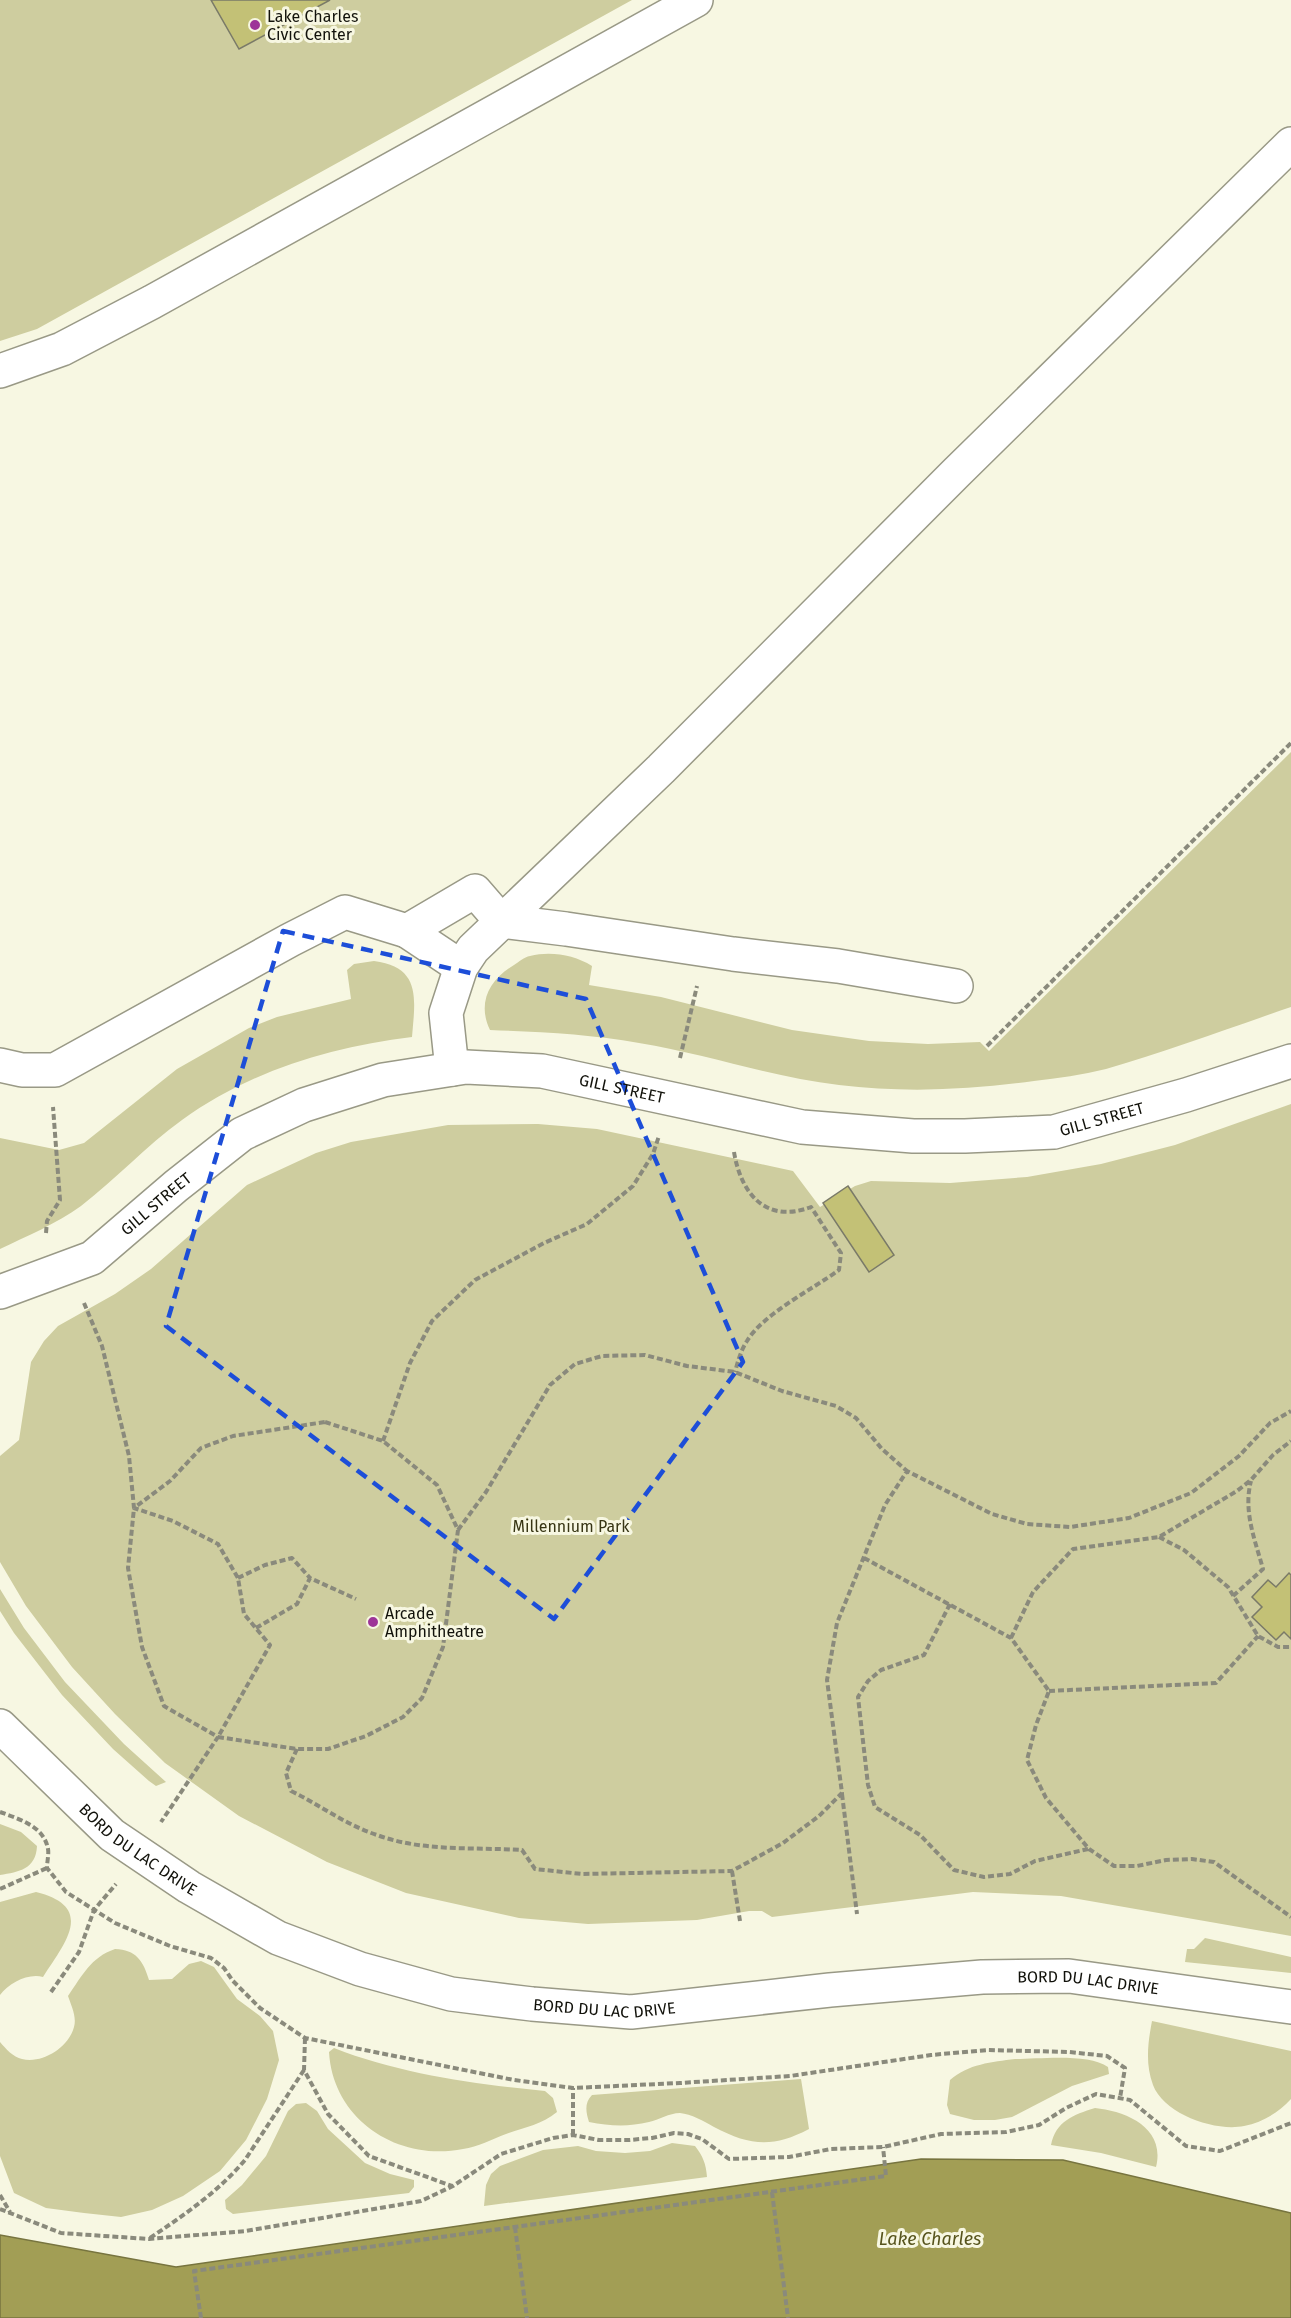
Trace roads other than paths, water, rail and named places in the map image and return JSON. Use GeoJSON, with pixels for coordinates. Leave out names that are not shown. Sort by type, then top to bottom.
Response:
{"type":"FeatureCollection","features":[{"type":"Feature","properties":{"kind":"street"},"geometry":{"type":"LineString","coordinates":[[0,371],[62,349],[152,302],[696,0]]}},
{"type":"Feature","properties":{"kind":"street"},"geometry":{"type":"LineString","coordinates":[[452,1069],[446,1013],[461,968],[473,949],[661,769],[964,465],[1291,144]]}},
{"type":"Feature","properties":{"kind":"street"},"geometry":{"type":"LineString","coordinates":[[407,931],[475,891],[501,921],[838,966],[956,986]]}},
{"type":"Feature","properties":{"kind":"street"},"geometry":{"type":"LineString","coordinates":[[0,1065],[22,1070],[55,1070],[345,912],[407,931],[461,968]]}},
{"type":"Feature","properties":{"kind":"street","name":"GILL STREET"},"geometry":{"type":"LineString","coordinates":[[0,1292],[92,1258],[176,1186],[242,1134],[304,1105],[372,1084],[452,1069],[466,1067],[542,1071],[802,1127],[913,1136],[954,1136],[1054,1132],[1186,1095],[1291,1061]]}},
{"type":"Feature","properties":{"kind":"street","name":"BORD DU LAC DRIVE"},"geometry":{"type":"LineString","coordinates":[[0,1726],[112,1835],[189,1887],[278,1938],[360,1970],[451,1994],[532,2004],[631,2012],[831,1990],[982,1977],[1070,1976],[1291,2007]]}},
{"type":"Feature","properties":{"kind":"water","name":"Lake Charles"},"geometry":{"type":"Polygon","coordinates":[[[921,2159],[1063,2160],[1291,2213],[1291,2318],[0,2318],[0,2235],[176,2267],[921,2159]]]}},
{"type":"Feature","properties":{"kind":"place","name":"Lake Charles Civic Center"},"geometry":{"type":"Point","coordinates":[255,25]}},
{"type":"Feature","properties":{"kind":"place","name":"Arcade Amphitheatre"},"geometry":{"type":"Point","coordinates":[373,1622]}},
{"type":"Feature","properties":{"kind":"park label","name":"Millennium Park"},"geometry":{"type":"Point","coordinates":[571,1526]}}]}
